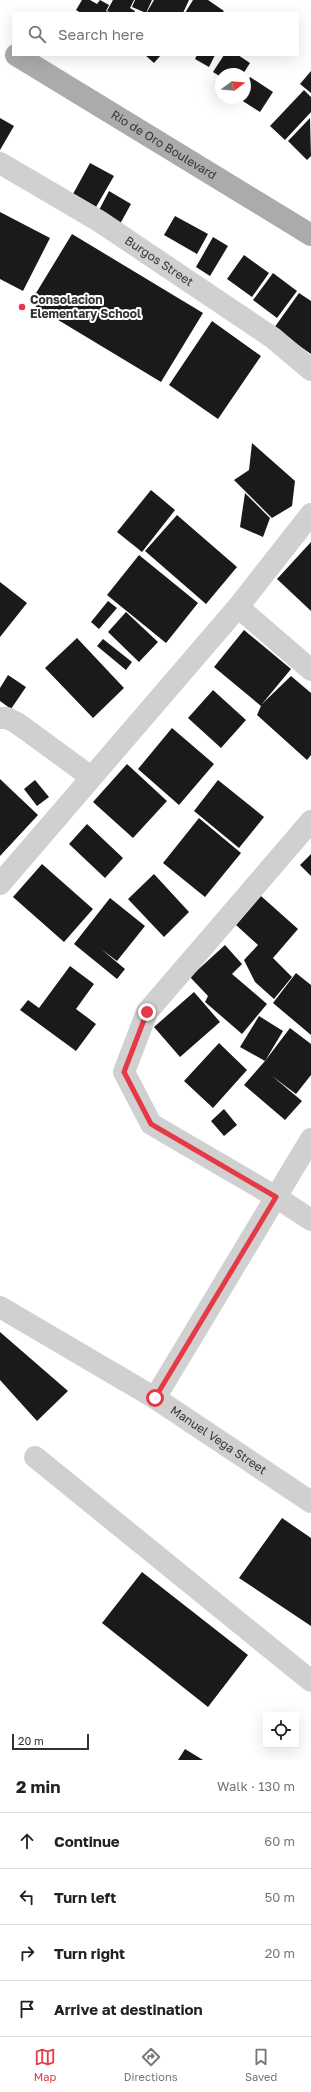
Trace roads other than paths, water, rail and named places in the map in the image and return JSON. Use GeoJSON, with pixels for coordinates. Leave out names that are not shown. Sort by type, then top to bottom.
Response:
{"type":"FeatureCollection","features":[{"type":"Feature","properties":{"kind":"main road"},"geometry":{"type":"LineString","coordinates":[[0,45],[12,52]]}},
{"type":"Feature","properties":{"kind":"main road","name":"Rio de Oro Boulevard"},"geometry":{"type":"LineString","coordinates":[[18,56],[311,235]]}},
{"type":"Feature","properties":{"kind":"street","name":"Burgos Street"},"geometry":{"type":"LineString","coordinates":[[0,163],[99,221],[273,338],[311,370]]}},
{"type":"Feature","properties":{"kind":"street"},"geometry":{"type":"LineString","coordinates":[[0,884],[238,607],[311,514]]}},
{"type":"Feature","properties":{"kind":"street"},"geometry":{"type":"LineString","coordinates":[[238,607],[311,670]]}},
{"type":"Feature","properties":{"kind":"street"},"geometry":{"type":"LineString","coordinates":[[0,718],[7,718],[17,723],[91,777]]}},
{"type":"Feature","properties":{"kind":"street"},"geometry":{"type":"LineString","coordinates":[[311,821],[147,1012],[124,1072],[151,1124],[276,1197],[311,1220]]}},
{"type":"Feature","properties":{"kind":"street"},"geometry":{"type":"LineString","coordinates":[[155,1398],[311,1139]]}},
{"type":"Feature","properties":{"kind":"street","name":"Manuel Vega Street"},"geometry":{"type":"LineString","coordinates":[[0,1307],[155,1398],[311,1502]]}},
{"type":"Feature","properties":{"kind":"street"},"geometry":{"type":"LineString","coordinates":[[35,1457],[311,1681]]}},
{"type":"Feature","properties":{"kind":"place","name":"Consolacion Elementary School"},"geometry":{"type":"Point","coordinates":[22,307]}}]}
